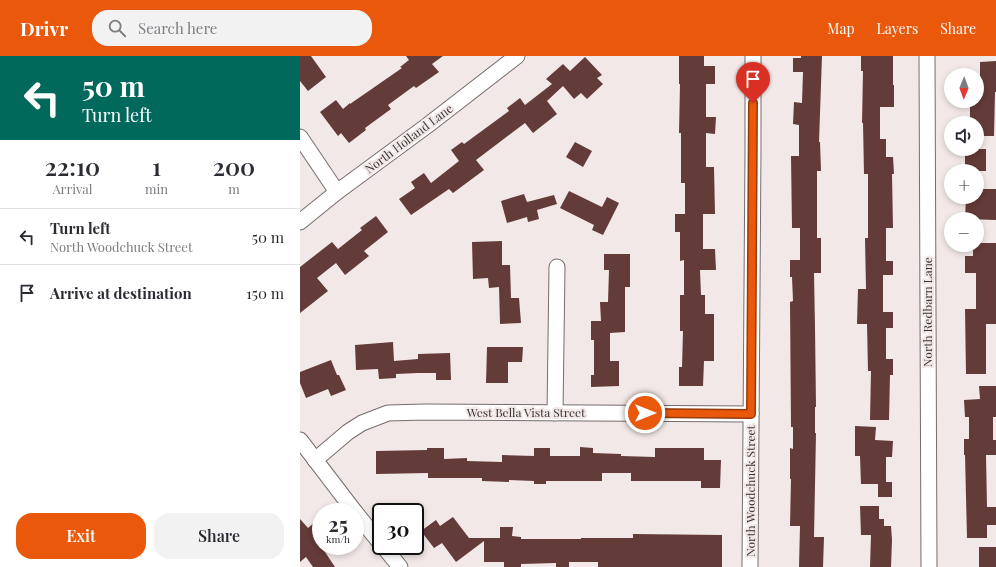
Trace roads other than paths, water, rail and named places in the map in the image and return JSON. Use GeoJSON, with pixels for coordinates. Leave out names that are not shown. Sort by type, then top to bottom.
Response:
{"type":"FeatureCollection","features":[{"type":"Feature","properties":{"kind":"street","name":"North Holland Lane"},"geometry":{"type":"LineString","coordinates":[[300,222],[337,192],[428,125],[517,56]]}},
{"type":"Feature","properties":{"kind":"street","name":"North Woodchuck Street"},"geometry":{"type":"LineString","coordinates":[[750,567],[753,56]]}},
{"type":"Feature","properties":{"kind":"street","name":"North Redbarn Lane"},"geometry":{"type":"LineString","coordinates":[[927,56],[929,567]]}},
{"type":"Feature","properties":{"kind":"street"},"geometry":{"type":"LineString","coordinates":[[300,137],[337,192]]}},
{"type":"Feature","properties":{"kind":"street"},"geometry":{"type":"LineString","coordinates":[[555,413],[557,267]]}},
{"type":"Feature","properties":{"kind":"street","name":"West Bella Vista Street"},"geometry":{"type":"LineString","coordinates":[[315,460],[348,432],[362,423],[388,413],[751,414]]}},
{"type":"Feature","properties":{"kind":"street"},"geometry":{"type":"LineString","coordinates":[[300,440],[348,503]]}},
{"type":"Feature","properties":{"kind":"street"},"geometry":{"type":"LineString","coordinates":[[364,523],[372,533]]}},
{"type":"Feature","properties":{"kind":"street"},"geometry":{"type":"LineString","coordinates":[[390,555],[400,567]]}}]}
